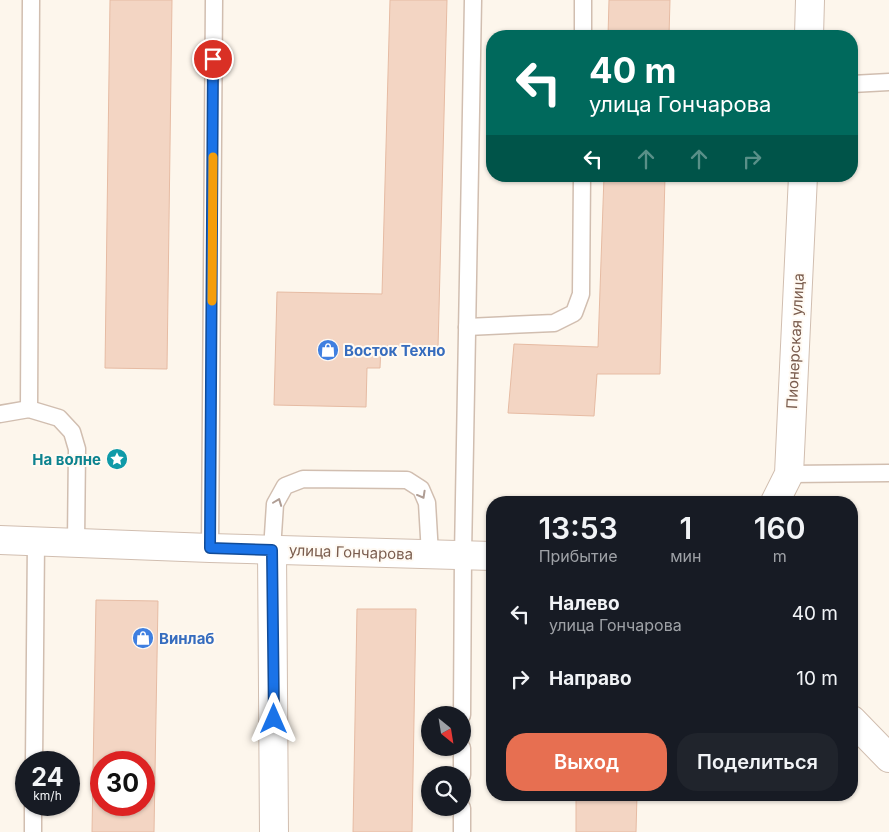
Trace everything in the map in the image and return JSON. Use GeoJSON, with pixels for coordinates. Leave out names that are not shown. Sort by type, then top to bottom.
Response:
{"type":"FeatureCollection","features":[{"type":"Feature","properties":{"kind":"street"},"geometry":{"type":"LineString","coordinates":[[809,30],[810,0]]}},
{"type":"Feature","properties":{"kind":"street","name":"Пионерская улица"},"geometry":{"type":"LineString","coordinates":[[778,496],[789,474],[803,182]]}},
{"type":"Feature","properties":{"kind":"street","name":"улица Гончарова"},"geometry":{"type":"LineString","coordinates":[[0,540],[486,556]]}},
{"type":"Feature","properties":{"kind":"street"},"geometry":{"type":"LineString","coordinates":[[272,550],[274,832]]}},
{"type":"Feature","properties":{"kind":"street"},"geometry":{"type":"LineString","coordinates":[[858,726],[889,758]]}},
{"type":"Feature","properties":{"kind":"lane"},"geometry":{"type":"LineString","coordinates":[[29,409],[31,0]]}},
{"type":"Feature","properties":{"kind":"lane"},"geometry":{"type":"LineString","coordinates":[[210,548],[214,0]]}},
{"type":"Feature","properties":{"kind":"lane"},"geometry":{"type":"LineString","coordinates":[[462,706],[462,555],[473,0]]}},
{"type":"Feature","properties":{"kind":"lane"},"geometry":{"type":"LineString","coordinates":[[583,0],[583,30]]}},
{"type":"Feature","properties":{"kind":"lane"},"geometry":{"type":"LineString","coordinates":[[858,84],[889,82]]}},
{"type":"Feature","properties":{"kind":"lane"},"geometry":{"type":"LineString","coordinates":[[467,326],[554,323],[574,313],[581,294],[582,182]]}},
{"type":"Feature","properties":{"kind":"lane"},"geometry":{"type":"LineString","coordinates":[[0,414],[29,409],[59,418],[72,432],[77,449],[76,542]]}},
{"type":"Feature","properties":{"kind":"lane"},"geometry":{"type":"LineString","coordinates":[[789,474],[889,473]]}},
{"type":"Feature","properties":{"kind":"lane"},"geometry":{"type":"LineString","coordinates":[[272,550],[275,504],[285,486],[303,480],[406,480],[421,489],[427,503],[430,554]]}},
{"type":"Feature","properties":{"kind":"lane"},"geometry":{"type":"LineString","coordinates":[[34,751],[36,541]]}},
{"type":"Feature","properties":{"kind":"lane"},"geometry":{"type":"LineString","coordinates":[[33,816],[33,832]]}},
{"type":"Feature","properties":{"kind":"lane"},"geometry":{"type":"LineString","coordinates":[[462,816],[462,832]]}},
{"type":"Feature","properties":{"kind":"building"},"geometry":{"type":"Polygon","coordinates":[[[110,0],[172,0],[167,369],[105,368],[110,0]]]}},
{"type":"Feature","properties":{"kind":"building"},"geometry":{"type":"Polygon","coordinates":[[[390,0],[447,0],[438,348],[381,346],[380,368],[367,368],[366,407],[274,405],[277,292],[382,294],[390,0]]]}},
{"type":"Feature","properties":{"kind":"building"},"geometry":{"type":"Polygon","coordinates":[[[609,0],[670,0],[669,30],[608,30],[609,0]]]}},
{"type":"Feature","properties":{"kind":"building"},"geometry":{"type":"Polygon","coordinates":[[[604,182],[665,182],[660,374],[597,374],[594,416],[508,413],[514,344],[598,347],[604,182]]]}},
{"type":"Feature","properties":{"kind":"building"},"geometry":{"type":"Polygon","coordinates":[[[96,600],[158,601],[155,774],[155,751],[93,751],[96,600]]]}},
{"type":"Feature","properties":{"kind":"building"},"geometry":{"type":"Polygon","coordinates":[[[357,609],[416,609],[412,832],[353,832],[357,609]]]}},
{"type":"Feature","properties":{"kind":"building"},"geometry":{"type":"Polygon","coordinates":[[[576,801],[637,801],[636,832],[576,832],[576,801]]]}},
{"type":"Feature","properties":{"kind":"building"},"geometry":{"type":"Polygon","coordinates":[[[92,816],[154,816],[154,832],[92,832],[92,816]]]}},
{"type":"Feature","properties":{"kind":"slow traffic"},"geometry":{"type":"LineString","coordinates":[[212,301],[213,157]]}},
{"type":"Feature","properties":{"kind":"place","name":"Восток Техно"},"geometry":{"type":"Point","coordinates":[328,350]}},
{"type":"Feature","properties":{"kind":"place","name":"На волне"},"geometry":{"type":"Point","coordinates":[117,459]}},
{"type":"Feature","properties":{"kind":"place","name":"Винлаб"},"geometry":{"type":"Point","coordinates":[143,638]}},
{"type":"Feature","properties":{"kind":"route"},"geometry":{"type":"LineString","coordinates":[[213,59],[210,548],[272,550],[274,719]]}}]}
